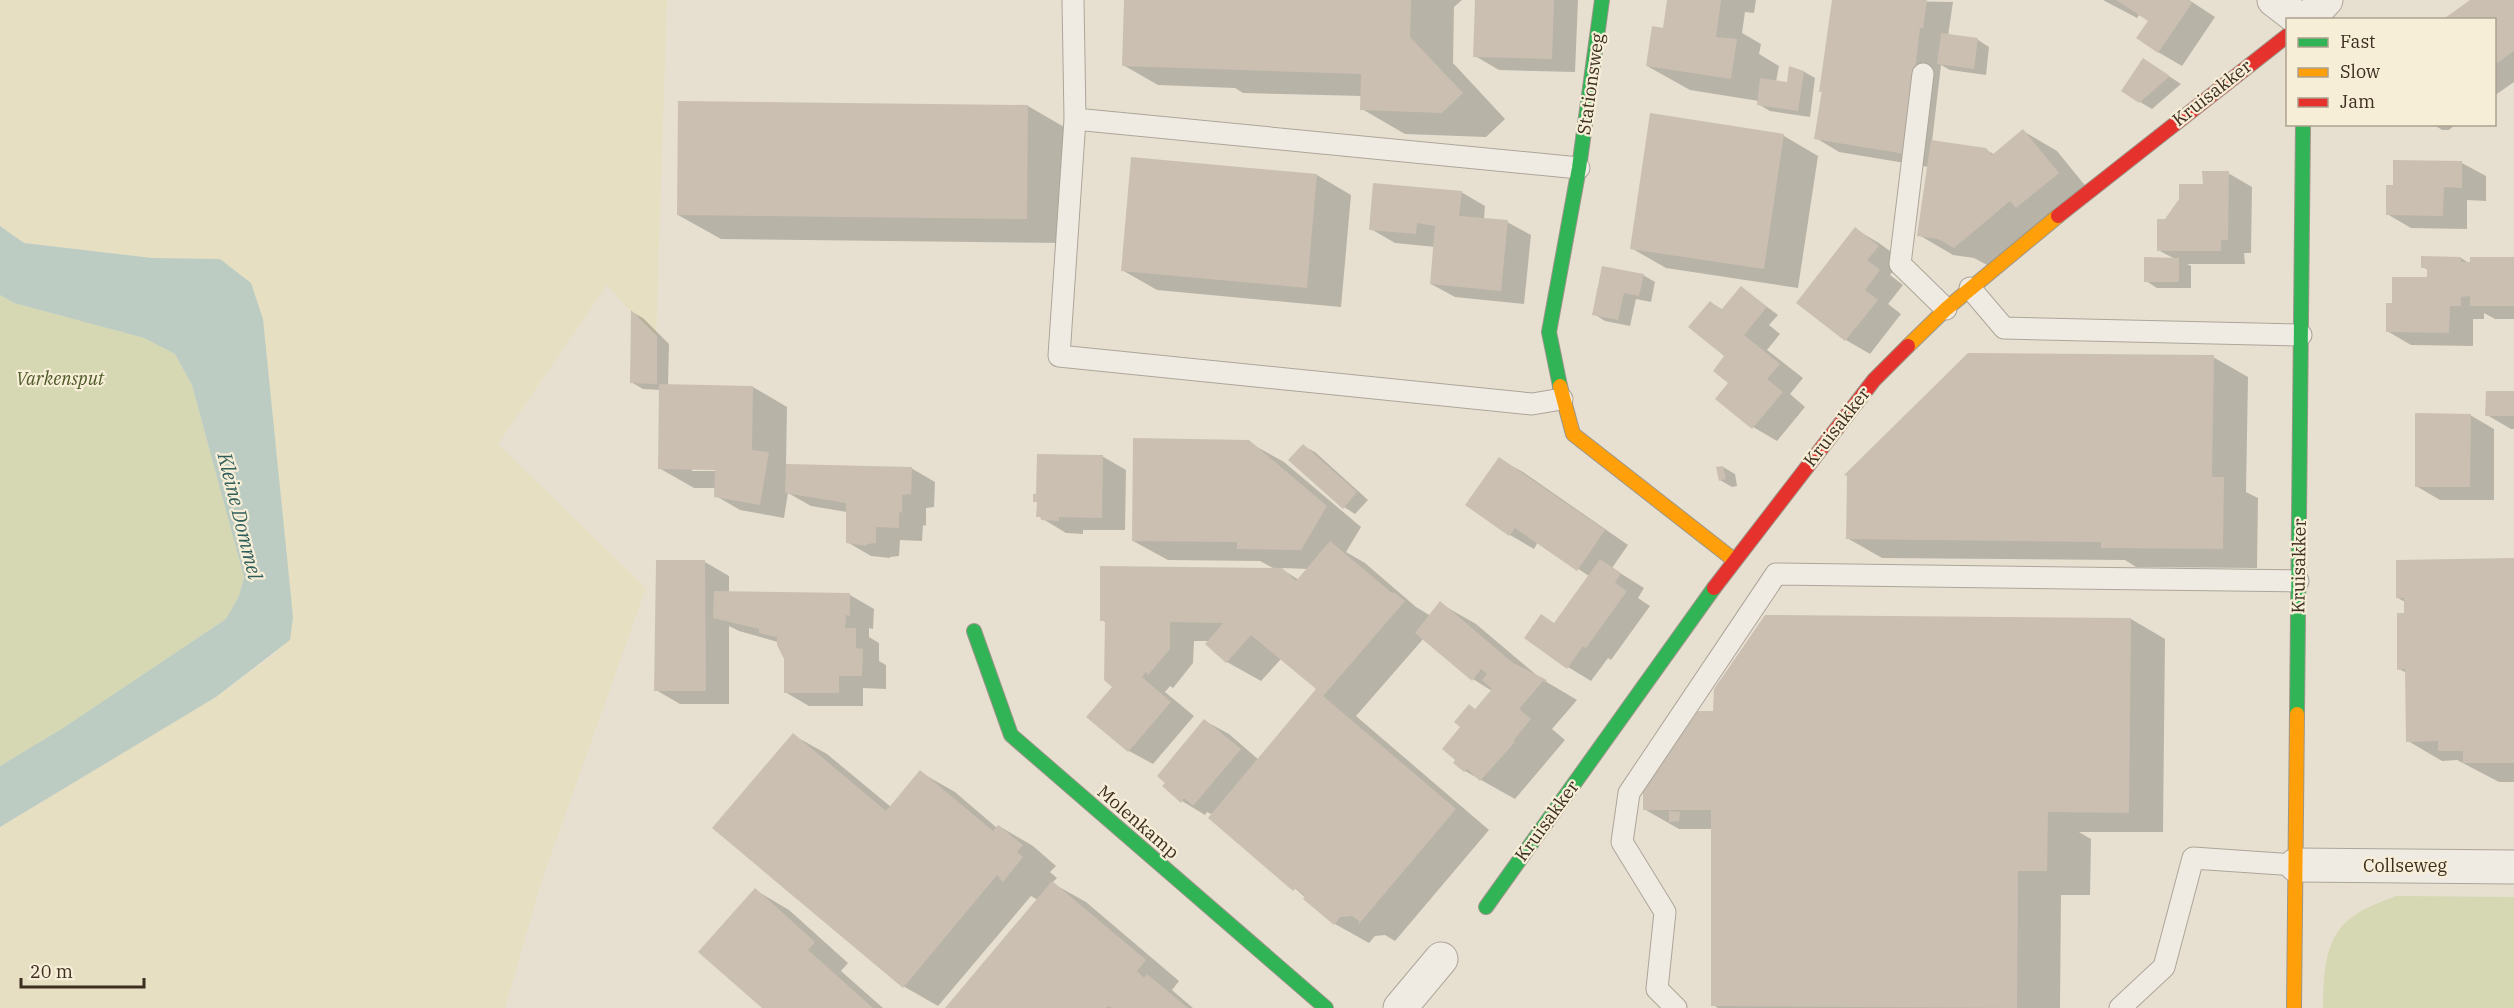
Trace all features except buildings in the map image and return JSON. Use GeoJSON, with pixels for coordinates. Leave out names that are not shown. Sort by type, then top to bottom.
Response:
{"type":"FeatureCollection","features":[{"type":"Feature","properties":{"kind":"street","name":"Stationsweg"},"geometry":{"type":"LineString","coordinates":[[1579,168],[1602,0]]}},
{"type":"Feature","properties":{"kind":"street"},"geometry":{"type":"LineString","coordinates":[[2274,0],[2297,18]]}},
{"type":"Feature","properties":{"kind":"street"},"geometry":{"type":"LineString","coordinates":[[2309,18],[2326,0]]}},
{"type":"Feature","properties":{"kind":"street","name":"Kruisakker"},"geometry":{"type":"LineString","coordinates":[[1486,907],[1734,560],[1874,380],[1970,288],[2092,187],[2286,37]]}},
{"type":"Feature","properties":{"kind":"street","name":"Kruisakker"},"geometry":{"type":"LineString","coordinates":[[2294,1008],[2303,126]]}},
{"type":"Feature","properties":{"kind":"street"},"geometry":{"type":"LineString","coordinates":[[1579,168],[1550,332],[1562,399],[1573,434],[1734,560]]}},
{"type":"Feature","properties":{"kind":"street","name":"Molenkamp"},"geometry":{"type":"LineString","coordinates":[[974,631],[1011,735],[1326,1008]]}},
{"type":"Feature","properties":{"kind":"street","name":"Collseweg"},"geometry":{"type":"LineString","coordinates":[[2296,865],[2514,867]]}},
{"type":"Feature","properties":{"kind":"street"},"geometry":{"type":"LineString","coordinates":[[1400,1008],[1441,959]]}},
{"type":"Feature","properties":{"kind":"lane"},"geometry":{"type":"LineString","coordinates":[[1073,0],[1075,118],[1059,356],[1532,404],[1562,399]]}},
{"type":"Feature","properties":{"kind":"lane"},"geometry":{"type":"LineString","coordinates":[[1923,74],[1900,264],[1946,309]]}},
{"type":"Feature","properties":{"kind":"lane"},"geometry":{"type":"LineString","coordinates":[[1075,118],[1579,168]]}},
{"type":"Feature","properties":{"kind":"lane"},"geometry":{"type":"LineString","coordinates":[[1970,288],[2004,328],[2301,334]]}},
{"type":"Feature","properties":{"kind":"lane"},"geometry":{"type":"LineString","coordinates":[[1676,1008],[1658,989],[1665,912],[1622,842],[1629,794],[1776,574],[2298,581]]}},
{"type":"Feature","properties":{"kind":"lane"},"geometry":{"type":"LineString","coordinates":[[2120,1008],[2164,967],[2193,858],[2296,865]]}},
{"type":"Feature","properties":{"kind":"shaded area"},"geometry":{"type":"Polygon","coordinates":[[[0,0],[667,0],[656,340],[607,285],[498,444],[646,588],[543,877],[505,1008],[0,1008],[0,827],[216,697],[276,653],[263,319],[220,259],[152,258],[24,243],[0,226],[0,0]]]}},
{"type":"Feature","properties":{"kind":"green space","name":"Varkensput"},"geometry":{"type":"Polygon","coordinates":[[[0,295],[14,303],[144,338],[175,354],[192,385],[244,576],[239,596],[226,619],[63,728],[0,766],[0,295]]]}},
{"type":"Feature","properties":{"kind":"green space"},"geometry":{"type":"Polygon","coordinates":[[[2396,896],[2514,897],[2514,1008],[2323,1008],[2325,968],[2332,943],[2338,932],[2358,913],[2396,896]]]}},
{"type":"Feature","properties":{"kind":"water","name":"Kleine Dommel"},"geometry":{"type":"Polygon","coordinates":[[[0,226],[24,243],[152,258],[220,259],[251,283],[263,319],[293,617],[290,640],[216,697],[0,827],[0,766],[63,728],[226,619],[239,596],[244,577],[192,385],[175,354],[144,338],[14,303],[0,295],[0,226]]]}},
{"type":"Feature","properties":{"kind":"traffic: fast"},"geometry":{"type":"LineString","coordinates":[[1560,386],[1549,332],[1579,168],[1602,0]]}},
{"type":"Feature","properties":{"kind":"traffic: fast"},"geometry":{"type":"LineString","coordinates":[[2297,714],[2303,126]]}},
{"type":"Feature","properties":{"kind":"traffic: fast"},"geometry":{"type":"LineString","coordinates":[[1486,907],[1714,588]]}},
{"type":"Feature","properties":{"kind":"traffic: fast"},"geometry":{"type":"LineString","coordinates":[[974,631],[1011,735],[1326,1008]]}},
{"type":"Feature","properties":{"kind":"traffic: slow"},"geometry":{"type":"LineString","coordinates":[[1908,346],[1946,309],[2058,216]]}},
{"type":"Feature","properties":{"kind":"traffic: slow"},"geometry":{"type":"LineString","coordinates":[[1560,386],[1573,434],[1734,560]]}},
{"type":"Feature","properties":{"kind":"traffic: slow"},"geometry":{"type":"LineString","coordinates":[[2294,1008],[2297,714]]}},
{"type":"Feature","properties":{"kind":"traffic: jam"},"geometry":{"type":"LineString","coordinates":[[2058,216],[2286,37]]}},
{"type":"Feature","properties":{"kind":"traffic: jam"},"geometry":{"type":"LineString","coordinates":[[1714,588],[1874,380],[1908,346]]}}]}
